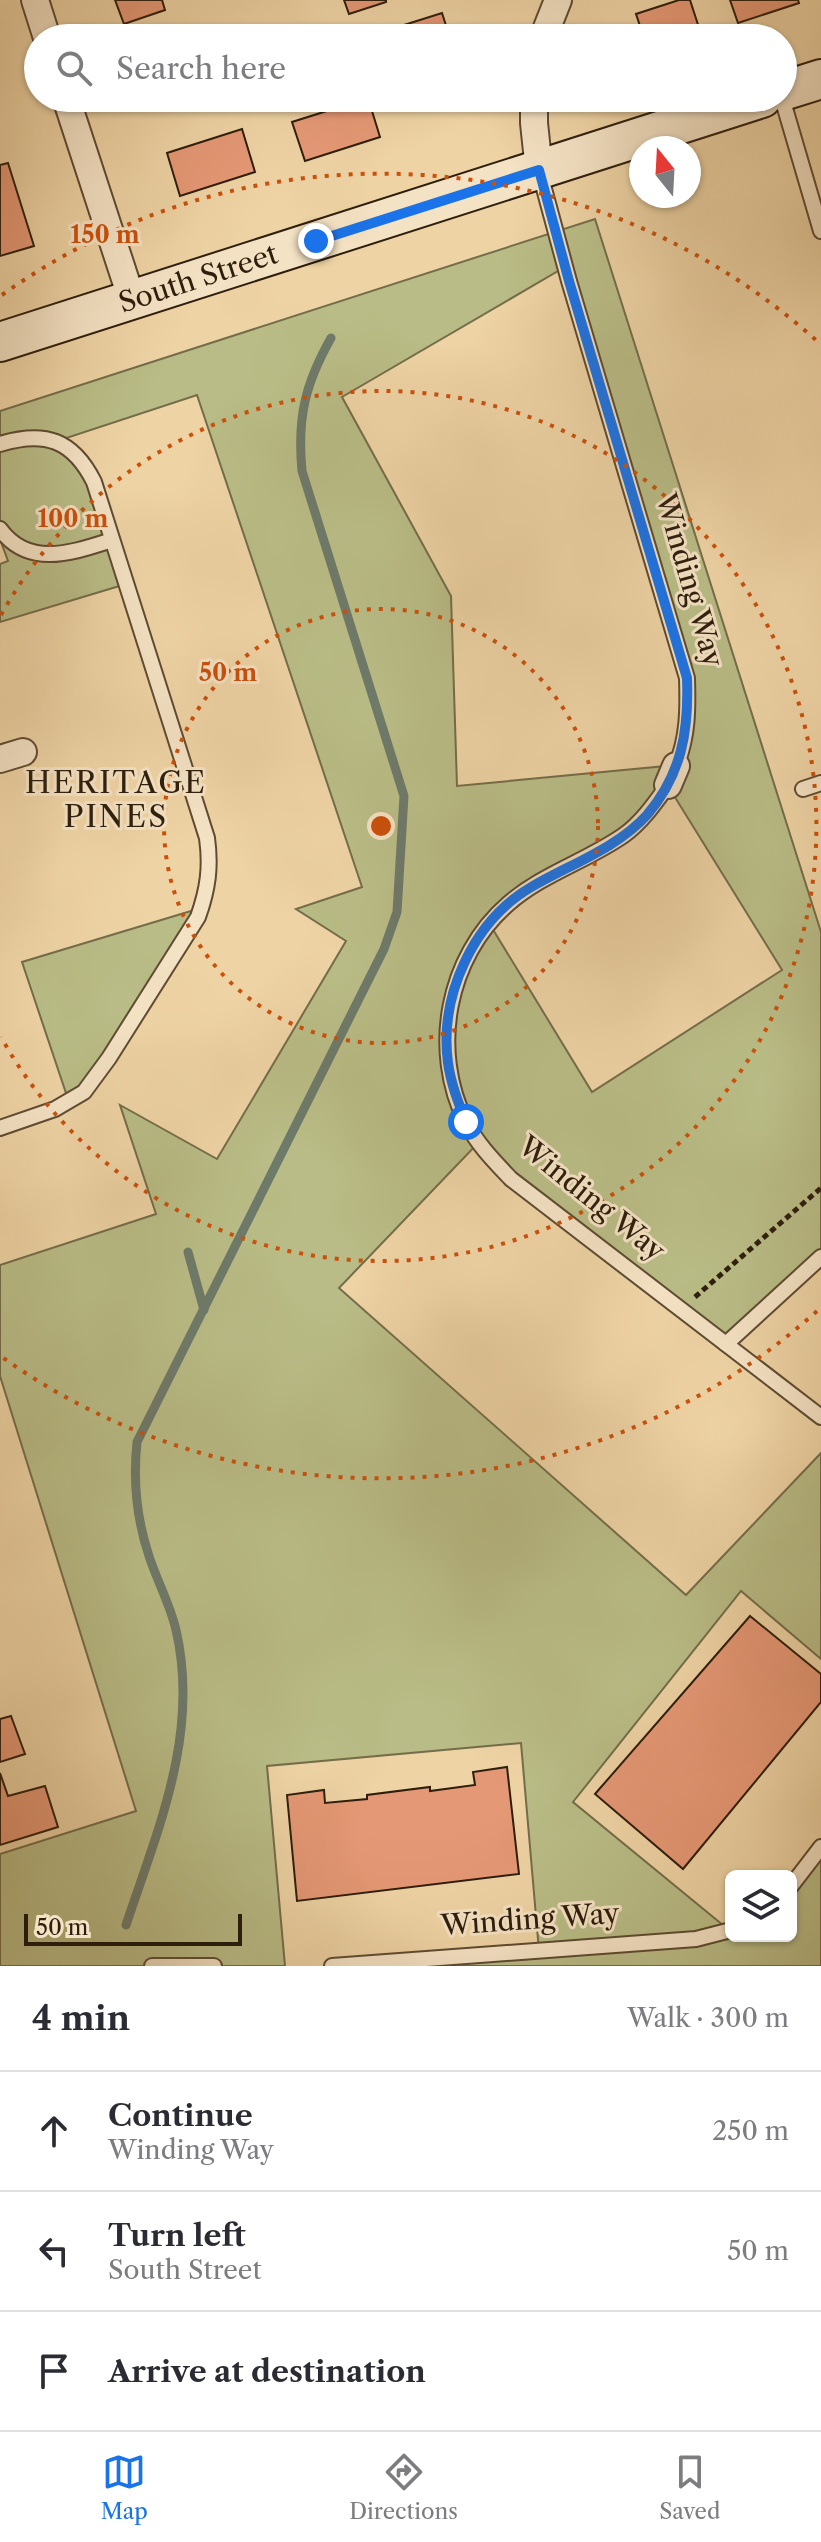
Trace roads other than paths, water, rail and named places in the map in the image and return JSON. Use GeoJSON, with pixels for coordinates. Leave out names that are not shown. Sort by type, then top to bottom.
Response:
{"type":"FeatureCollection","features":[{"type":"Feature","properties":{"kind":"main road"},"geometry":{"type":"LineString","coordinates":[[797,87],[821,79]]}},
{"type":"Feature","properties":{"kind":"main road","name":"South Street"},"geometry":{"type":"LineString","coordinates":[[0,342],[719,112]]}},
{"type":"Feature","properties":{"kind":"street"},"geometry":{"type":"LineString","coordinates":[[35,0],[43,24]]}},
{"type":"Feature","properties":{"kind":"street"},"geometry":{"type":"LineString","coordinates":[[549,24],[558,0]]}},
{"type":"Feature","properties":{"kind":"street"},"geometry":{"type":"LineString","coordinates":[[71,112],[132,300]]}},
{"type":"Feature","properties":{"kind":"street"},"geometry":{"type":"LineString","coordinates":[[534,112],[539,170]]}},
{"type":"Feature","properties":{"kind":"lane"},"geometry":{"type":"LineString","coordinates":[[786,112],[821,231]]}},
{"type":"Feature","properties":{"kind":"lane","name":"Winding Way"},"geometry":{"type":"LineString","coordinates":[[539,170],[687,678],[688,715],[682,751],[672,775],[646,815],[626,834],[603,849],[529,887],[488,924],[468,954],[454,988],[447,1024],[448,1061],[453,1087],[466,1122],[486,1153],[511,1179],[821,1417]]}},
{"type":"Feature","properties":{"kind":"lane"},"geometry":{"type":"LineString","coordinates":[[0,444],[20,437],[56,441],[72,450],[85,463],[94,482],[207,838],[210,865],[207,892],[198,917],[84,1092],[55,1109],[0,1128]]}},
{"type":"Feature","properties":{"kind":"lane"},"geometry":{"type":"LineString","coordinates":[[0,529],[19,547],[45,555],[72,552],[112,540]]}},
{"type":"Feature","properties":{"kind":"lane"},"geometry":{"type":"LineString","coordinates":[[803,789],[821,783]]}},
{"type":"Feature","properties":{"kind":"lane"},"geometry":{"type":"LineString","coordinates":[[726,1344],[821,1257]]}},
{"type":"Feature","properties":{"kind":"lane"},"geometry":{"type":"LineString","coordinates":[[797,1878],[821,1847]]}},
{"type":"Feature","properties":{"kind":"lane","name":"Winding Way"},"geometry":{"type":"LineString","coordinates":[[332,1966],[696,1939],[725,1932]]}},
{"type":"Feature","properties":{"kind":"lane"},"geometry":{"type":"LineString","coordinates":[[152,1966],[214,1966]]}},
{"type":"Feature","properties":{"kind":"waterway"},"geometry":{"type":"LineString","coordinates":[[126,1925],[172,1780],[183,1706],[182,1668],[176,1630],[149,1556],[139,1514],[137,1442],[384,949],[397,912],[404,796],[302,471],[301,434],[305,402],[315,371],[331,338]]}},
{"type":"Feature","properties":{"kind":"waterway"},"geometry":{"type":"LineString","coordinates":[[188,1252],[204,1310]]}},
{"type":"Feature","properties":{"kind":"district","name":"HERITAGE PINES"},"geometry":{"type":"Point","coordinates":[116,799]}}]}
